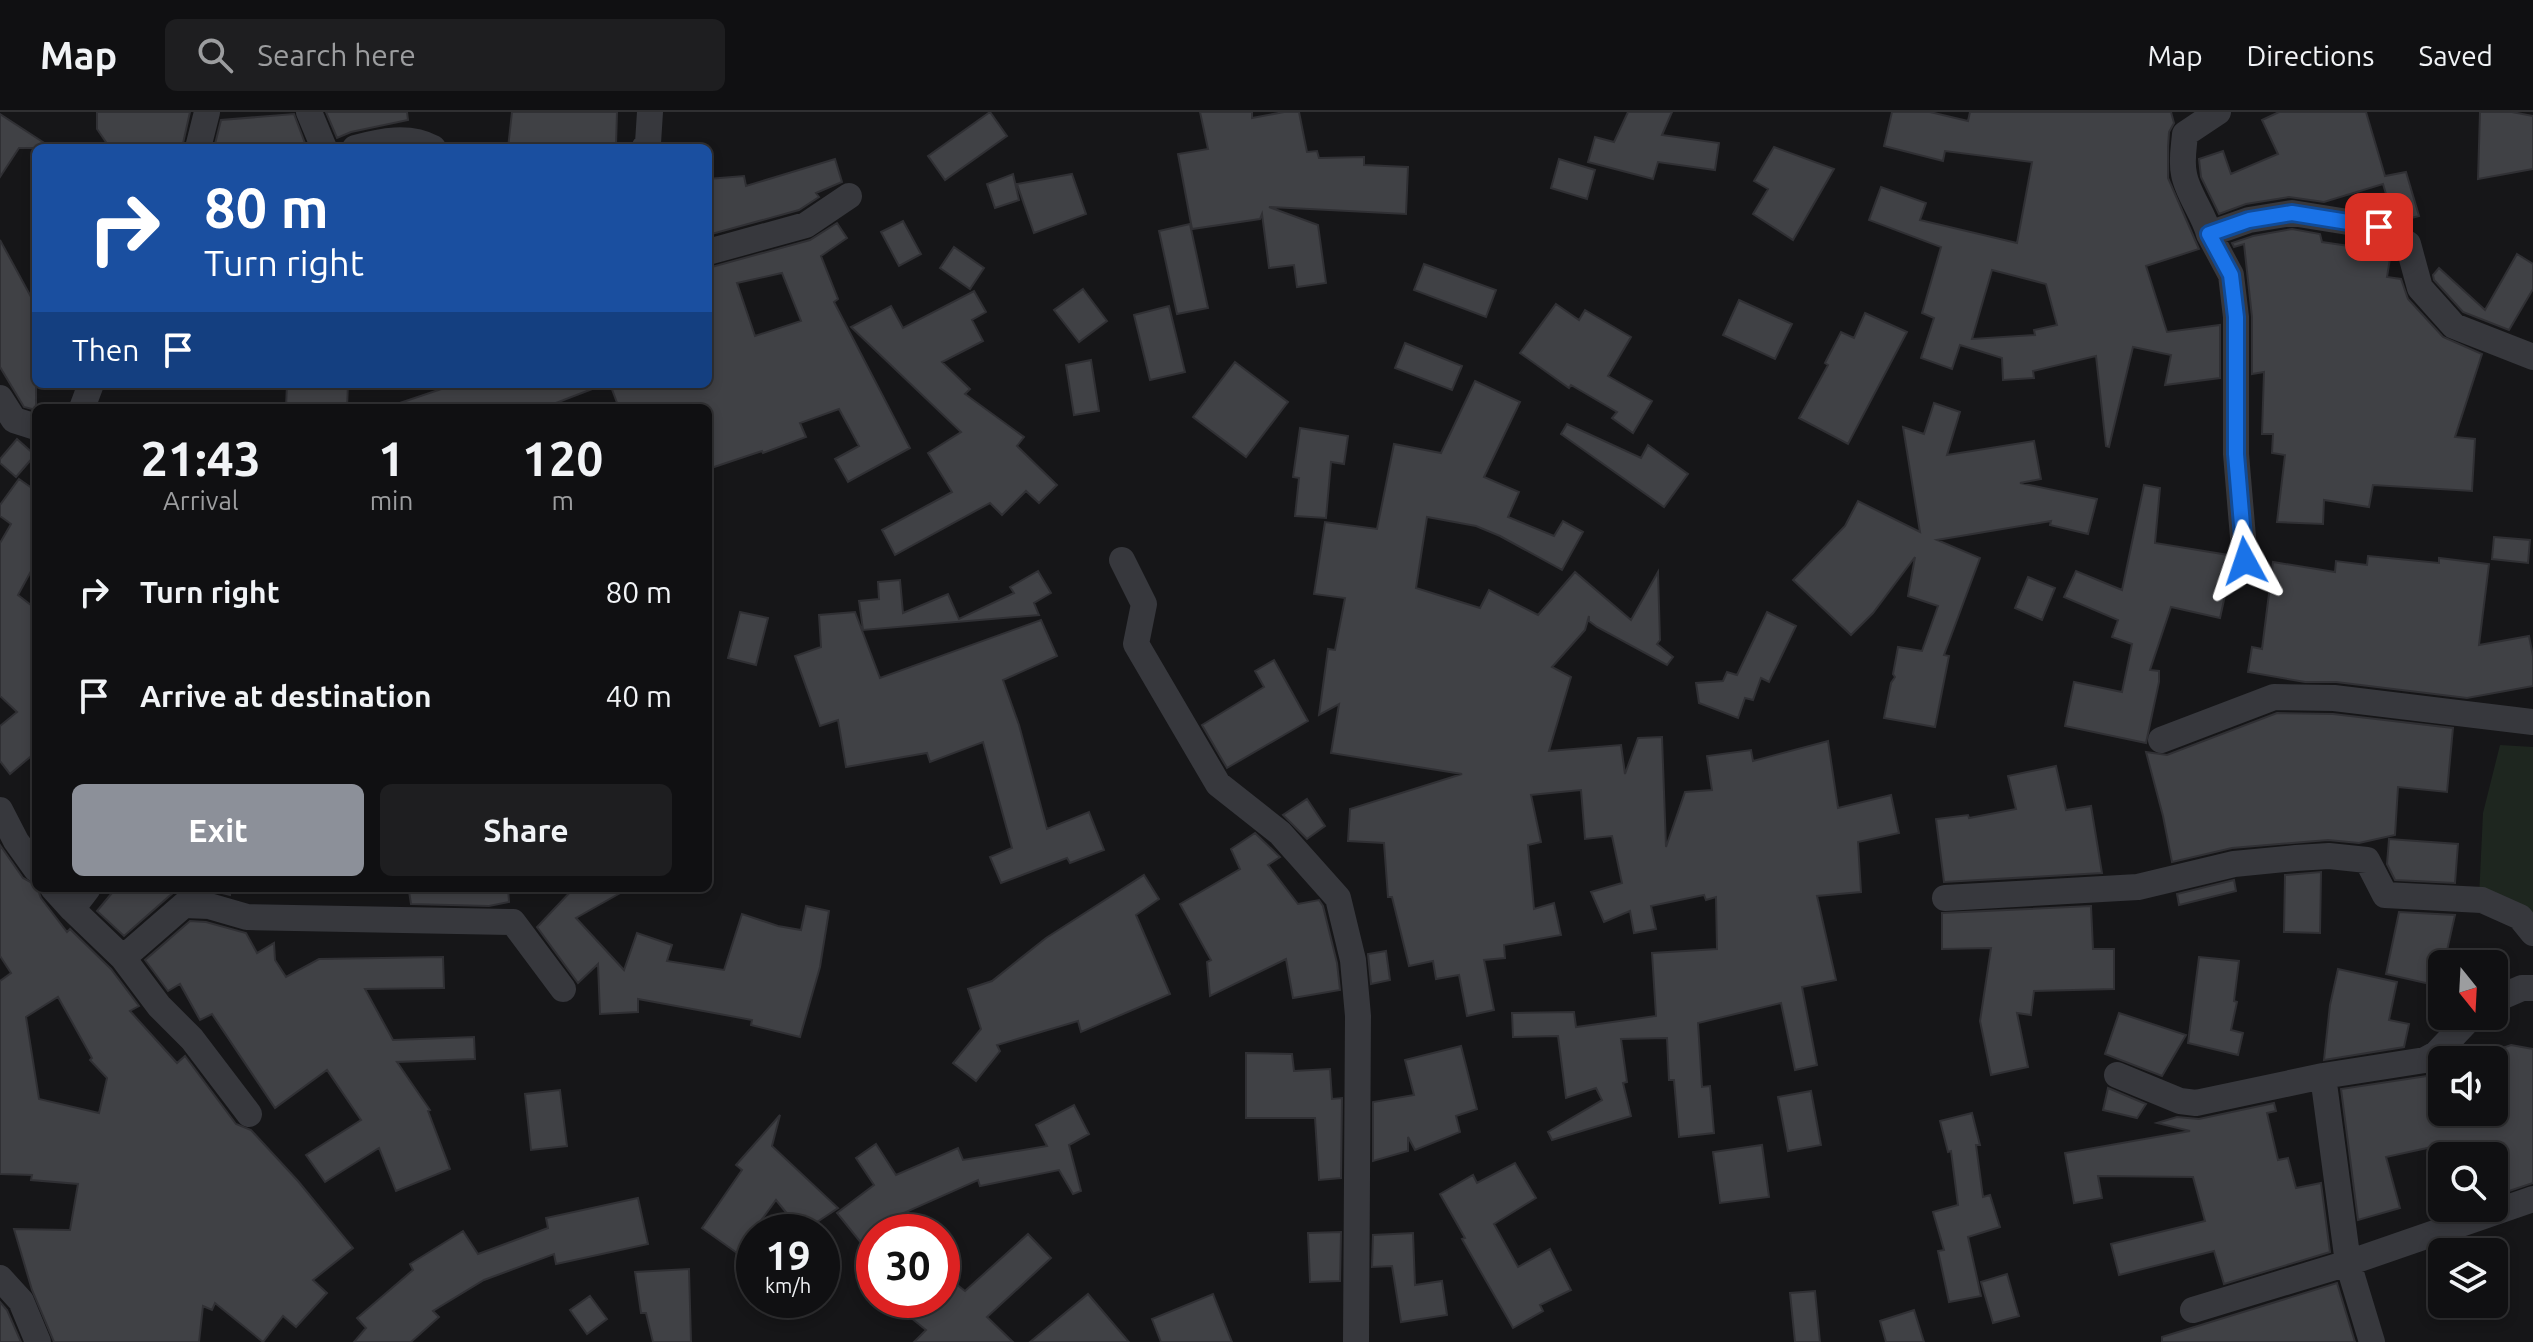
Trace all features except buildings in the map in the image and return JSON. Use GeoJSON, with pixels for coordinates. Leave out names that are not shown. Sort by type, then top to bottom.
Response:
{"type":"FeatureCollection","features":[{"type":"Feature","properties":{"kind":"street"},"geometry":{"type":"LineString","coordinates":[[199,144],[207,112]]}},
{"type":"Feature","properties":{"kind":"street"},"geometry":{"type":"LineString","coordinates":[[309,112],[322,144]]}},
{"type":"Feature","properties":{"kind":"street"},"geometry":{"type":"LineString","coordinates":[[647,144],[650,112]]}},
{"type":"Feature","properties":{"kind":"street"},"geometry":{"type":"LineString","coordinates":[[2218,112],[2182,123],[2184,176],[2231,275],[2236,317],[2236,454],[2245,561]]}},
{"type":"Feature","properties":{"kind":"street"},"geometry":{"type":"LineString","coordinates":[[370,144],[385,140],[426,144]]}},
{"type":"Feature","properties":{"kind":"street"},"geometry":{"type":"LineString","coordinates":[[712,251],[806,225],[849,196]]}},
{"type":"Feature","properties":{"kind":"street"},"geometry":{"type":"LineString","coordinates":[[2209,234],[2249,220],[2292,213],[2379,227],[2408,244],[2420,288],[2454,326],[2533,357]]}},
{"type":"Feature","properties":{"kind":"street"},"geometry":{"type":"LineString","coordinates":[[0,398],[14,420],[32,426]]}},
{"type":"Feature","properties":{"kind":"street"},"geometry":{"type":"LineString","coordinates":[[1122,560],[1144,604],[1136,644],[1218,784],[1280,833],[1338,898],[1353,960],[1358,1016],[1356,1342]]}},
{"type":"Feature","properties":{"kind":"street"},"geometry":{"type":"LineString","coordinates":[[2161,740],[2274,697],[2334,698],[2533,722]]}},
{"type":"Feature","properties":{"kind":"street"},"geometry":{"type":"LineString","coordinates":[[0,810],[32,863]]}},
{"type":"Feature","properties":{"kind":"street"},"geometry":{"type":"LineString","coordinates":[[1945,898],[2138,887],[2234,864],[2329,856],[2367,860],[2385,895],[2482,900],[2520,917],[2533,933]]}},
{"type":"Feature","properties":{"kind":"street"},"geometry":{"type":"LineString","coordinates":[[57,892],[123,958],[159,1006],[192,1039],[249,1114]]}},
{"type":"Feature","properties":{"kind":"street"},"geometry":{"type":"LineString","coordinates":[[72,909],[85,892]]}},
{"type":"Feature","properties":{"kind":"street"},"geometry":{"type":"LineString","coordinates":[[123,958],[184,905],[209,906],[247,917],[513,922],[563,989]]}},
{"type":"Feature","properties":{"kind":"street"},"geometry":{"type":"LineString","coordinates":[[2508,994],[2522,988],[2533,988]]}},
{"type":"Feature","properties":{"kind":"street"},"geometry":{"type":"LineString","coordinates":[[2117,1075],[2180,1101],[2196,1103],[2323,1076],[2425,1060],[2436,1054],[2459,1030]]}},
{"type":"Feature","properties":{"kind":"street"},"geometry":{"type":"LineString","coordinates":[[2323,1076],[2348,1263],[2372,1342]]}},
{"type":"Feature","properties":{"kind":"street"},"geometry":{"type":"LineString","coordinates":[[2193,1310],[2348,1263],[2533,1199]]}},
{"type":"Feature","properties":{"kind":"street"},"geometry":{"type":"LineString","coordinates":[[0,1278],[21,1301],[38,1342]]}},
{"type":"Feature","properties":{"kind":"shaded area"},"geometry":{"type":"Polygon","coordinates":[[[2500,745],[2533,747],[2533,939],[2479,898],[2483,813],[2500,745]]]}},
{"type":"Feature","properties":{"kind":"route"},"geometry":{"type":"LineString","coordinates":[[2245,561],[2236,454],[2236,317],[2231,275],[2209,234],[2249,220],[2292,213],[2379,227]]}}]}
